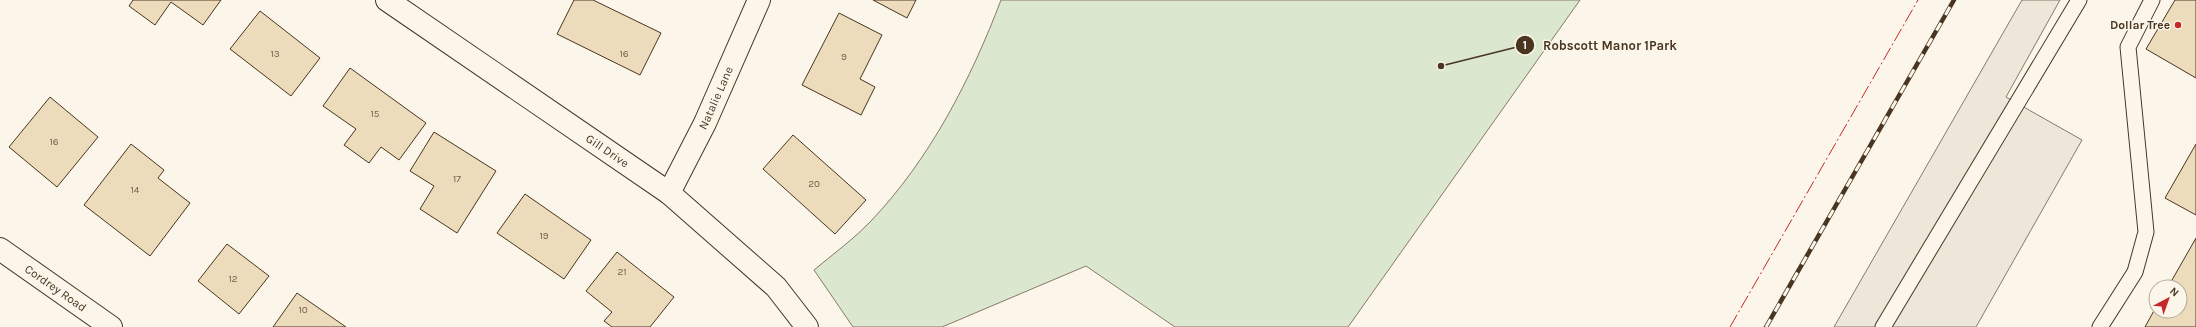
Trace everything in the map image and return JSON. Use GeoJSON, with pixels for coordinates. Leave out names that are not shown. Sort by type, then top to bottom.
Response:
{"type":"FeatureCollection","features":[{"type":"Feature","properties":{"kind":"street","name":"Gill Drive"},"geometry":{"type":"LineString","coordinates":[[387,0],[669,194],[776,287],[807,327]]}},
{"type":"Feature","properties":{"kind":"street","name":"Natalie Lane"},"geometry":{"type":"LineString","coordinates":[[669,194],[705,123],[759,0]]}},
{"type":"Feature","properties":{"kind":"street","name":"Cordrey Road"},"geometry":{"type":"LineString","coordinates":[[0,249],[112,327]]}},
{"type":"Feature","properties":{"kind":"lane"},"geometry":{"type":"LineString","coordinates":[[1883,327],[2079,0]]}},
{"type":"Feature","properties":{"kind":"lane"},"geometry":{"type":"LineString","coordinates":[[2100,327],[2135,272],[2146,232],[2128,47],[2152,0]]}},
{"type":"Feature","properties":{"kind":"green space"},"geometry":{"type":"Polygon","coordinates":[[[1001,0],[1580,0],[1348,327],[1175,327],[1086,266],[942,327],[853,327],[814,270],[851,240],[871,221],[912,171],[947,117],[976,59],[1001,0]]]}},
{"type":"Feature","properties":{"kind":"shaded area"},"geometry":{"type":"Polygon","coordinates":[[[2022,0],[2060,0],[2006,97],[2082,140],[1976,327],[1834,327],[2022,0]]]}},
{"type":"Feature","properties":{"kind":"building"},"geometry":{"type":"Polygon","coordinates":[[[133,0],[221,0],[203,25],[171,2],[155,25],[129,6],[133,0]]]}},
{"type":"Feature","properties":{"kind":"building"},"geometry":{"type":"Polygon","coordinates":[[[574,0],[593,0],[661,33],[640,75],[557,34],[574,0]]]}},
{"type":"Feature","properties":{"kind":"building"},"geometry":{"type":"Polygon","coordinates":[[[873,0],[916,0],[907,18],[873,0]]]}},
{"type":"Feature","properties":{"kind":"building","name":"Dollar Tree"},"geometry":{"type":"Polygon","coordinates":[[[2175,0],[2196,0],[2196,78],[2146,49],[2175,0]]]}},
{"type":"Feature","properties":{"kind":"building"},"geometry":{"type":"Polygon","coordinates":[[[260,11],[320,58],[291,96],[230,49],[260,11]]]}},
{"type":"Feature","properties":{"kind":"building"},"geometry":{"type":"Polygon","coordinates":[[[839,13],[882,35],[860,79],[875,87],[861,115],[802,85],[839,13]]]}},
{"type":"Feature","properties":{"kind":"building"},"geometry":{"type":"Polygon","coordinates":[[[350,68],[426,123],[399,160],[381,147],[369,163],[344,145],[356,129],[323,106],[350,68]]]}},
{"type":"Feature","properties":{"kind":"building"},"geometry":{"type":"Polygon","coordinates":[[[50,97],[98,137],[57,187],[9,147],[50,97]]]}},
{"type":"Feature","properties":{"kind":"building"},"geometry":{"type":"Polygon","coordinates":[[[434,132],[496,171],[457,233],[420,209],[434,186],[410,171],[434,132]]]}},
{"type":"Feature","properties":{"kind":"building"},"geometry":{"type":"Polygon","coordinates":[[[793,135],[866,200],[835,234],[763,169],[793,135]]]}},
{"type":"Feature","properties":{"kind":"building"},"geometry":{"type":"Polygon","coordinates":[[[131,144],[164,170],[158,178],[190,203],[150,256],[84,205],[131,144]]]}},
{"type":"Feature","properties":{"kind":"building"},"geometry":{"type":"Polygon","coordinates":[[[2196,144],[2196,215],[2165,198],[2196,144]]]}},
{"type":"Feature","properties":{"kind":"building"},"geometry":{"type":"Polygon","coordinates":[[[525,194],[591,240],[564,279],[497,233],[525,194]]]}},
{"type":"Feature","properties":{"kind":"building"},"geometry":{"type":"Polygon","coordinates":[[[2196,238],[2196,327],[2145,327],[2149,319],[2188,319],[2188,279],[2173,279],[2196,238]]]}},
{"type":"Feature","properties":{"kind":"building"},"geometry":{"type":"Polygon","coordinates":[[[227,244],[269,276],[239,314],[198,281],[227,244]]]}},
{"type":"Feature","properties":{"kind":"building"},"geometry":{"type":"Polygon","coordinates":[[[617,252],[674,297],[650,327],[612,327],[604,321],[612,312],[586,291],[617,252]]]}},
{"type":"Feature","properties":{"kind":"building"},"geometry":{"type":"Polygon","coordinates":[[[297,293],[346,327],[273,327],[297,293]]]}},
{"type":"Feature","properties":{"kind":"railway"},"geometry":{"type":"LineString","coordinates":[[1766,327],[1954,0]]}},
{"type":"Feature","properties":{"kind":"power"},"geometry":{"type":"LineString","coordinates":[[1730,327],[1918,0]]}},
{"type":"Feature","properties":{"kind":"place","name":"Dollar Tree"},"geometry":{"type":"Point","coordinates":[2178,25]}},
{"type":"Feature","properties":{"kind":"place","name":"Robscott Manor 1Park"},"geometry":{"type":"Point","coordinates":[1441,66]}}]}
